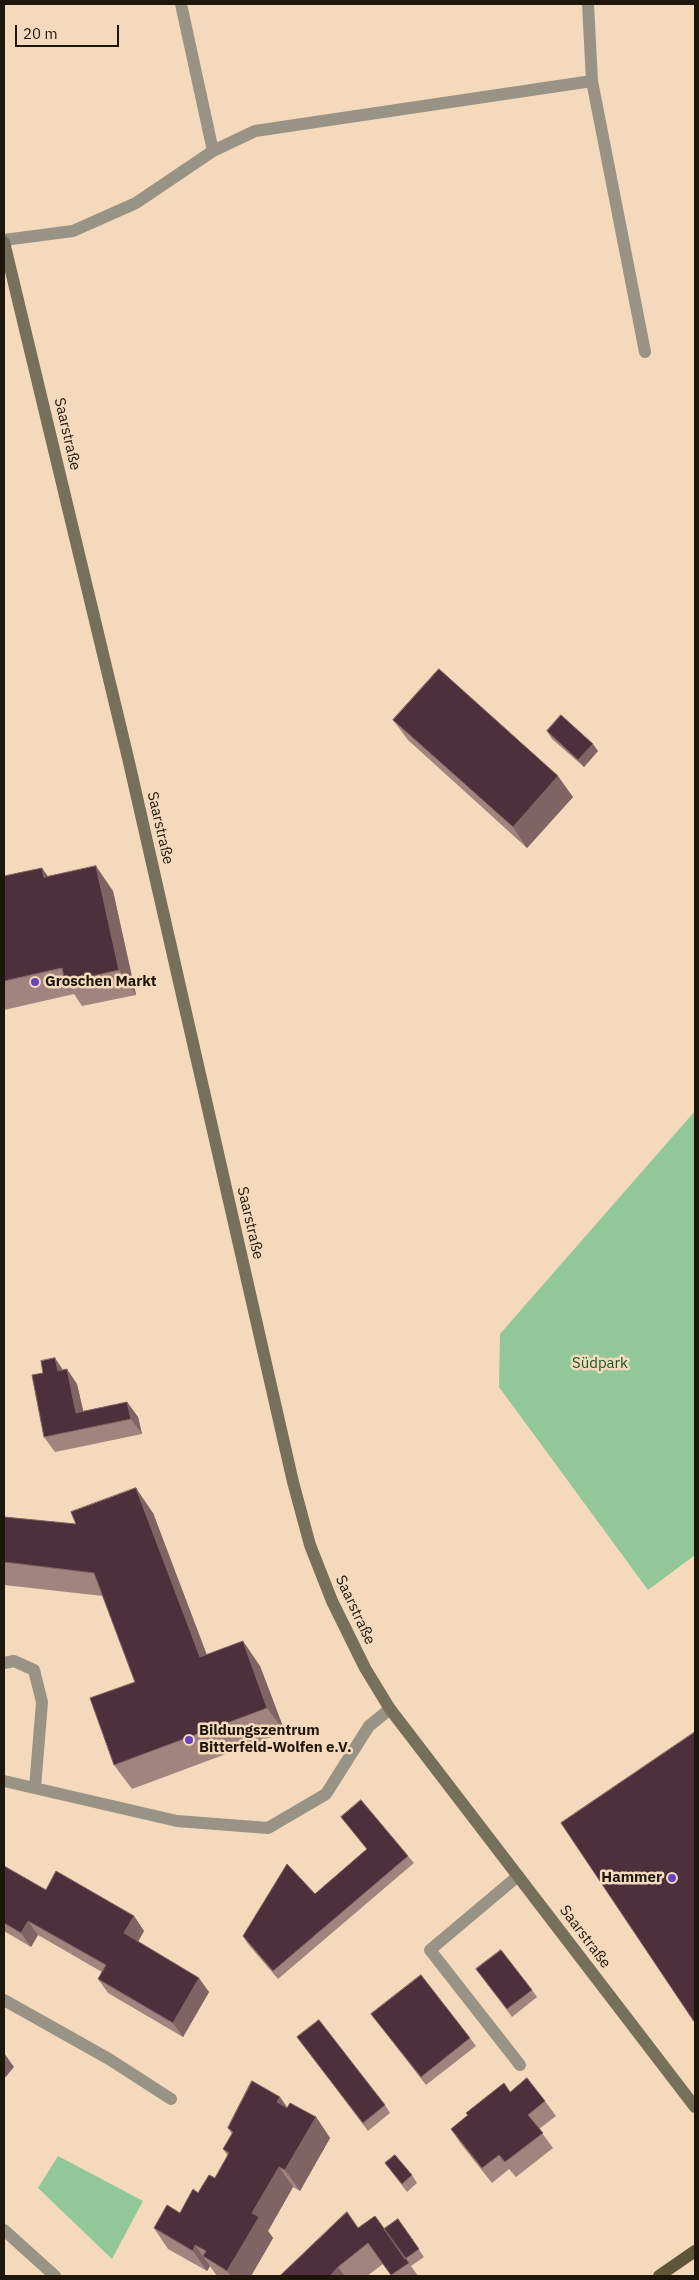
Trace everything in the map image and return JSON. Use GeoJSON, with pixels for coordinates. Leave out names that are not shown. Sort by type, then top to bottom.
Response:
{"type":"FeatureCollection","features":[{"type":"Feature","properties":{"kind":"main road"},"geometry":{"type":"LineString","coordinates":[[659,2276],[695,2251]]}},
{"type":"Feature","properties":{"kind":"street"},"geometry":{"type":"LineString","coordinates":[[182,4],[213,152]]}},
{"type":"Feature","properties":{"kind":"street"},"geometry":{"type":"LineString","coordinates":[[588,4],[592,81],[644,352]]}},
{"type":"Feature","properties":{"kind":"street"},"geometry":{"type":"LineString","coordinates":[[4,241],[73,231],[136,203],[213,152],[255,131],[592,81]]}},
{"type":"Feature","properties":{"kind":"street","name":"Saarstraße"},"geometry":{"type":"LineString","coordinates":[[4,241],[128,758],[293,1482],[310,1545],[332,1601],[365,1668],[390,1709],[695,2107]]}},
{"type":"Feature","properties":{"kind":"street"},"geometry":{"type":"LineString","coordinates":[[4,1663],[14,1661],[34,1670],[42,1702],[35,1788]]}},
{"type":"Feature","properties":{"kind":"street"},"geometry":{"type":"LineString","coordinates":[[4,1781],[178,1821],[268,1828],[326,1794],[368,1726],[390,1709]]}},
{"type":"Feature","properties":{"kind":"street"},"geometry":{"type":"LineString","coordinates":[[518,1876],[430,1950],[520,2065]]}},
{"type":"Feature","properties":{"kind":"street"},"geometry":{"type":"LineString","coordinates":[[4,2000],[109,2058],[171,2099]]}},
{"type":"Feature","properties":{"kind":"street"},"geometry":{"type":"LineString","coordinates":[[4,2230],[55,2276]]}},
{"type":"Feature","properties":{"kind":"green space","name":"Südpark"},"geometry":{"type":"Polygon","coordinates":[[[695,1111],[695,1555],[648,1590],[499,1387],[500,1334],[695,1111]]]}},
{"type":"Feature","properties":{"kind":"green space"},"geometry":{"type":"Polygon","coordinates":[[[58,2156],[143,2201],[112,2259],[38,2188],[58,2156]]]}},
{"type":"Feature","properties":{"kind":"building"},"geometry":{"type":"Polygon","coordinates":[[[439,669],[558,776],[513,827],[393,720],[439,669]]]}},
{"type":"Feature","properties":{"kind":"building"},"geometry":{"type":"Polygon","coordinates":[[[561,715],[593,744],[578,760],[547,731],[561,715]]]}},
{"type":"Feature","properties":{"kind":"building"},"geometry":{"type":"Polygon","coordinates":[[[96,866],[119,970],[65,982],[62,968],[4,981],[4,876],[42,868],[44,877],[96,866]]]}},
{"type":"Feature","properties":{"kind":"building"},"geometry":{"type":"Polygon","coordinates":[[[55,1358],[58,1371],[67,1369],[76,1413],[127,1402],[131,1419],[44,1437],[32,1375],[43,1373],[41,1361],[55,1358]]]}},
{"type":"Feature","properties":{"kind":"building"},"geometry":{"type":"Polygon","coordinates":[[[136,1488],[200,1657],[243,1641],[267,1708],[114,1765],[90,1698],[135,1682],[94,1573],[4,1562],[4,1517],[76,1524],[71,1512],[136,1488]]]}},
{"type":"Feature","properties":{"kind":"building"},"geometry":{"type":"Polygon","coordinates":[[[695,1732],[695,2023],[561,1823],[695,1732]]]}},
{"type":"Feature","properties":{"kind":"building"},"geometry":{"type":"Polygon","coordinates":[[[361,1800],[408,1856],[273,1971],[243,1936],[287,1864],[315,1894],[367,1849],[341,1817],[361,1800]]]}},
{"type":"Feature","properties":{"kind":"building"},"geometry":{"type":"Polygon","coordinates":[[[4,1866],[46,1890],[56,1871],[134,1916],[124,1933],[199,1978],[173,2023],[98,1979],[106,1965],[28,1921],[21,1933],[4,1923],[4,1866]]]}},
{"type":"Feature","properties":{"kind":"building"},"geometry":{"type":"Polygon","coordinates":[[[501,1950],[532,1990],[507,2009],[476,1969],[501,1950]]]}},
{"type":"Feature","properties":{"kind":"building"},"geometry":{"type":"Polygon","coordinates":[[[421,1975],[470,2038],[421,2077],[371,2014],[421,1975]]]}},
{"type":"Feature","properties":{"kind":"building"},"geometry":{"type":"Polygon","coordinates":[[[319,2020],[385,2105],[363,2123],[297,2037],[319,2020]]]}},
{"type":"Feature","properties":{"kind":"building"},"geometry":{"type":"Polygon","coordinates":[[[527,2078],[545,2101],[528,2115],[543,2133],[505,2162],[499,2155],[482,2168],[451,2129],[468,2115],[466,2113],[504,2083],[510,2092],[527,2078]]]}},
{"type":"Feature","properties":{"kind":"building"},"geometry":{"type":"Polygon","coordinates":[[[252,2081],[280,2097],[277,2102],[287,2108],[290,2103],[316,2117],[285,2170],[279,2167],[252,2213],[259,2217],[227,2271],[203,2256],[206,2251],[195,2245],[193,2251],[154,2228],[167,2205],[180,2213],[193,2189],[198,2193],[209,2175],[215,2178],[229,2153],[223,2149],[233,2132],[228,2128],[252,2081]]]}},
{"type":"Feature","properties":{"kind":"building"},"geometry":{"type":"Polygon","coordinates":[[[395,2155],[412,2175],[402,2184],[385,2163],[395,2155]]]}},
{"type":"Feature","properties":{"kind":"building"},"geometry":{"type":"Polygon","coordinates":[[[347,2212],[358,2228],[375,2216],[409,2263],[391,2275],[368,2243],[338,2267],[330,2276],[280,2276],[347,2212]]]}},
{"type":"Feature","properties":{"kind":"building"},"geometry":{"type":"Polygon","coordinates":[[[398,2219],[419,2249],[405,2259],[384,2229],[398,2219]]]}},
{"type":"Feature","properties":{"kind":"place","name":"Groschen Markt"},"geometry":{"type":"Point","coordinates":[35,982]}},
{"type":"Feature","properties":{"kind":"place","name":"Bildungszentrum Bitterfeld-Wolfen e.V."},"geometry":{"type":"Point","coordinates":[189,1740]}},
{"type":"Feature","properties":{"kind":"place","name":"Hammer"},"geometry":{"type":"Point","coordinates":[672,1878]}}]}
